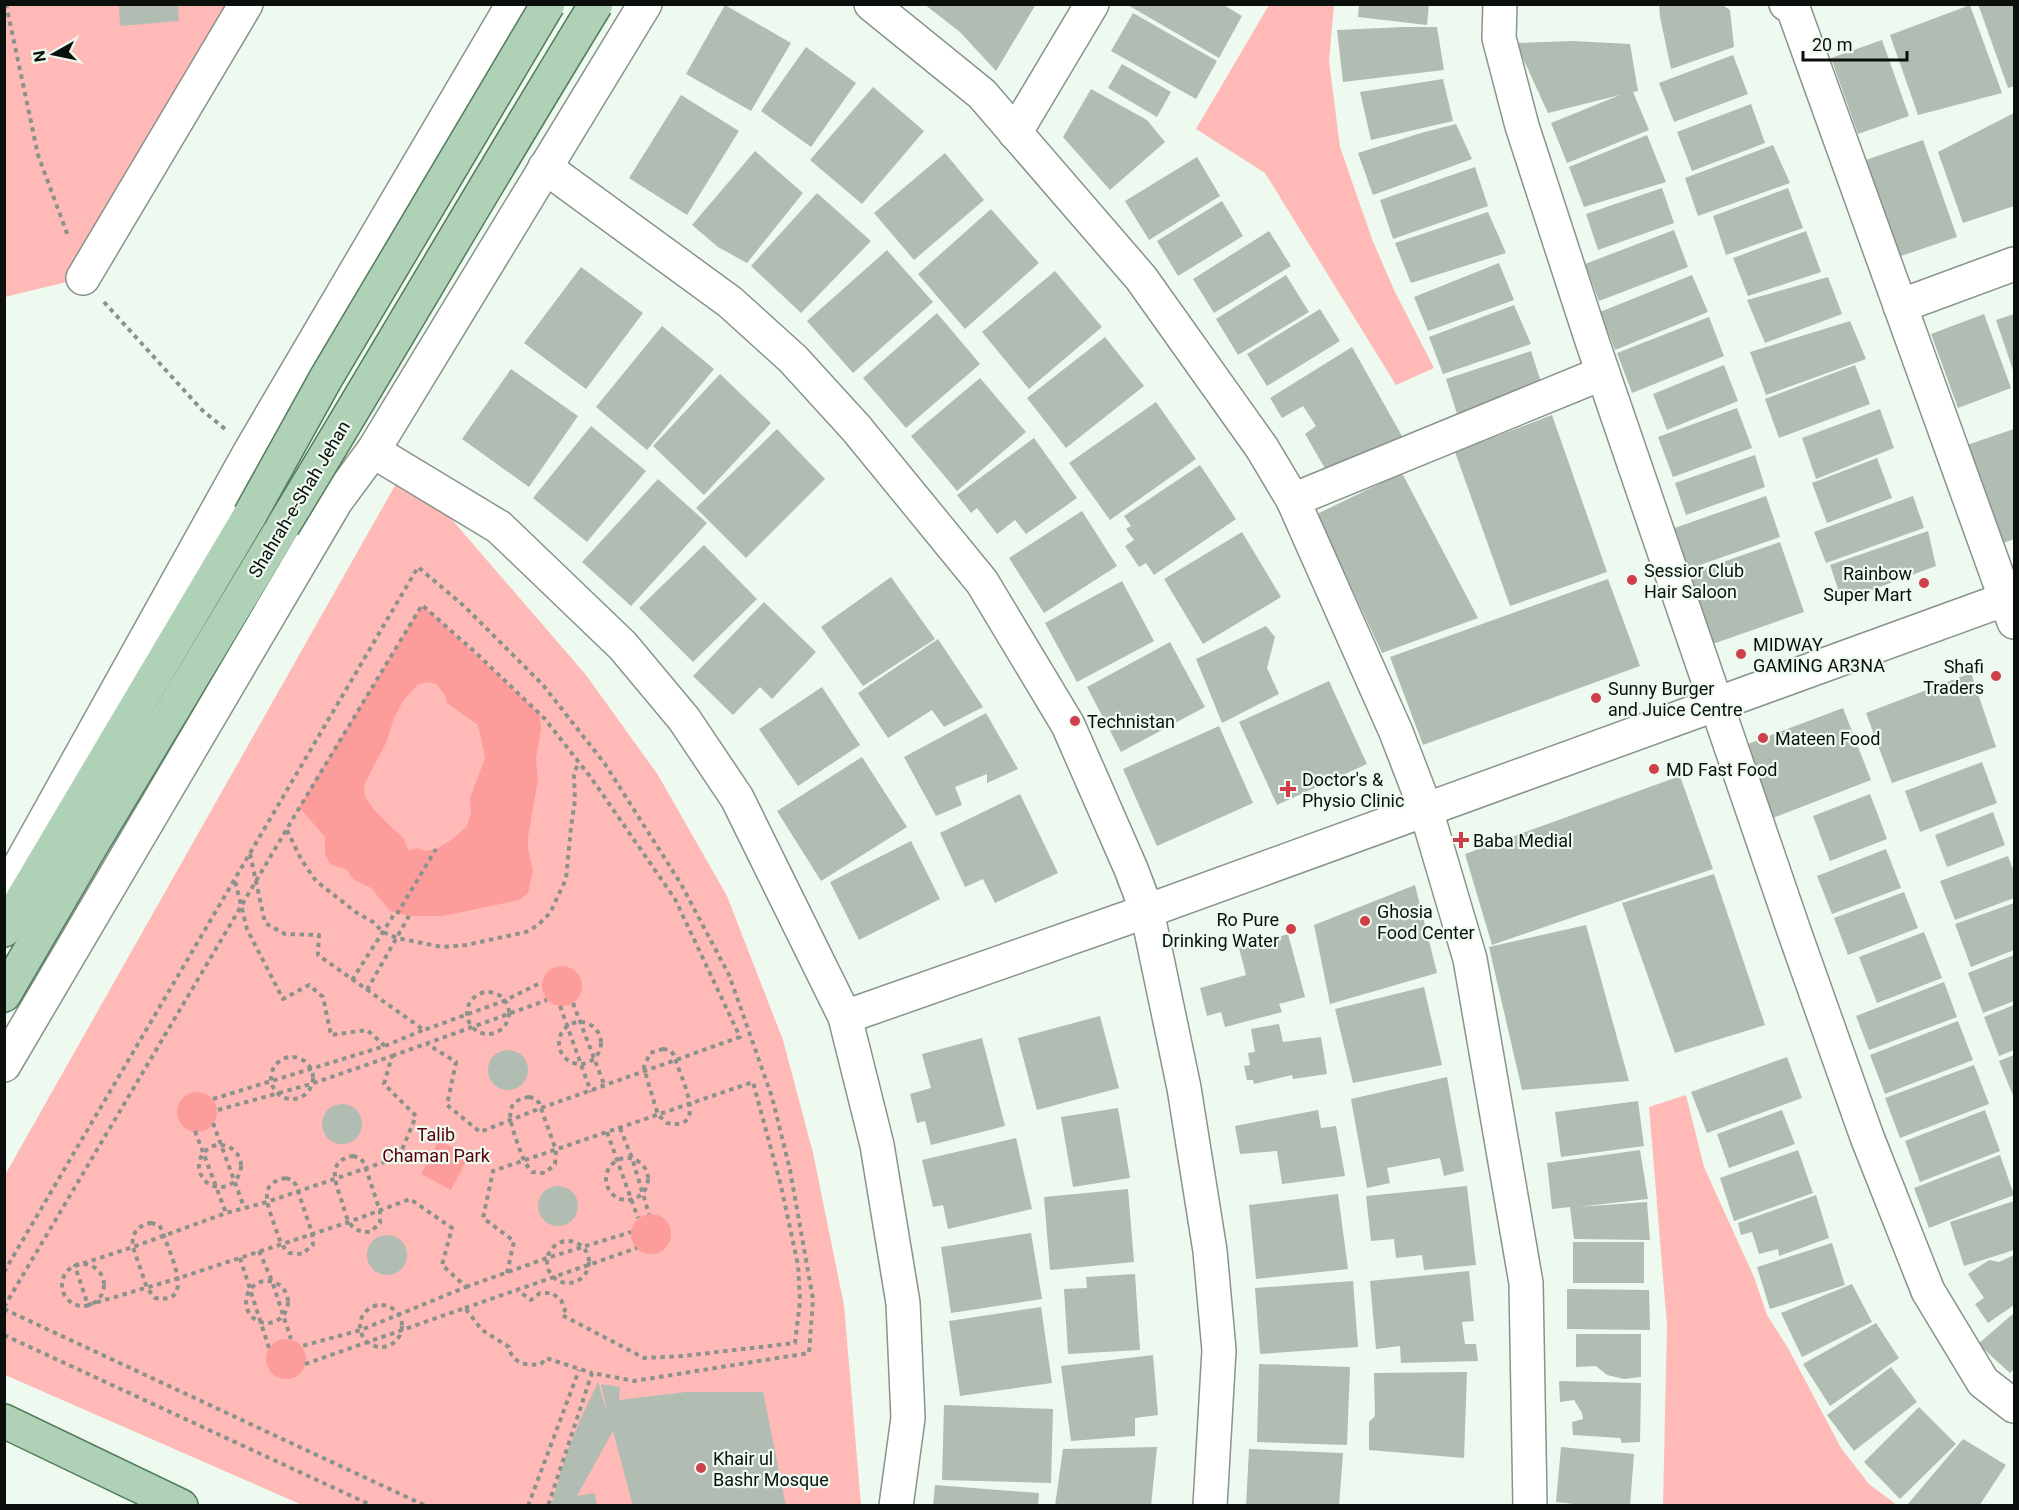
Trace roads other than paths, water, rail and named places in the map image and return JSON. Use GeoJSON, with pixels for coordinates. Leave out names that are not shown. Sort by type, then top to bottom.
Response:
{"type":"FeatureCollection","features":[{"type":"Feature","properties":{"kind":"main road","name":"Shahrah-e-Shah Jehan"},"geometry":{"type":"LineString","coordinates":[[4,930],[250,515],[326,378],[548,4]]}},
{"type":"Feature","properties":{"kind":"main road","name":"Shahrah-e-Shah Jehan"},"geometry":{"type":"LineString","coordinates":[[4,995],[485,186],[596,4]]}},
{"type":"Feature","properties":{"kind":"main road"},"geometry":{"type":"LineString","coordinates":[[4,1421],[181,1506]]}},
{"type":"Feature","properties":{"kind":"street"},"geometry":{"type":"LineString","coordinates":[[83,278],[246,4]]}},
{"type":"Feature","properties":{"kind":"street"},"geometry":{"type":"LineString","coordinates":[[4,894],[251,450],[513,4]]}},
{"type":"Feature","properties":{"kind":"street"},"geometry":{"type":"LineString","coordinates":[[4,1065],[336,501],[373,451],[645,4]]}},
{"type":"Feature","properties":{"kind":"street"},"geometry":{"type":"LineString","coordinates":[[871,4],[982,94],[1142,278],[1262,448],[1293,500],[1396,732],[1426,810],[1470,959],[1526,1283],[1530,1506]]}},
{"type":"Feature","properties":{"kind":"street"},"geometry":{"type":"LineString","coordinates":[[1015,132],[1092,4]]}},
{"type":"Feature","properties":{"kind":"street"},"geometry":{"type":"LineString","coordinates":[[1500,4],[1499,38],[1522,126],[1603,373],[1867,1137],[1928,1291],[1983,1382],[2014,1406]]}},
{"type":"Feature","properties":{"kind":"street"},"geometry":{"type":"LineString","coordinates":[[845,1017],[1147,911],[1716,703],[2012,606],[1900,306],[1794,6]]}},
{"type":"Feature","properties":{"kind":"street"},"geometry":{"type":"LineString","coordinates":[[545,167],[730,302],[793,359],[856,428],[982,582],[1068,725],[1147,911],[1184,1088],[1210,1251],[1219,1350],[1210,1506]]}},
{"type":"Feature","properties":{"kind":"street"},"geometry":{"type":"LineString","coordinates":[[1900,306],[2014,264]]}},
{"type":"Feature","properties":{"kind":"street"},"geometry":{"type":"LineString","coordinates":[[1293,500],[1603,373]]}},
{"type":"Feature","properties":{"kind":"street"},"geometry":{"type":"LineString","coordinates":[[251,450],[336,501]]}},
{"type":"Feature","properties":{"kind":"street"},"geometry":{"type":"LineString","coordinates":[[373,451],[499,527],[623,645],[684,719],[737,798],[845,1017],[877,1145],[903,1303],[908,1418],[896,1506]]}},
{"type":"Feature","properties":{"kind":"place","name":"Sessior Club Hair Saloon"},"geometry":{"type":"Point","coordinates":[1632,580]}},
{"type":"Feature","properties":{"kind":"place","name":"Rainbow Super Mart"},"geometry":{"type":"Point","coordinates":[1924,583]}},
{"type":"Feature","properties":{"kind":"place","name":"MIDWAY GAMING AR3NA"},"geometry":{"type":"Point","coordinates":[1741,654]}},
{"type":"Feature","properties":{"kind":"place","name":"Shafi Traders"},"geometry":{"type":"Point","coordinates":[1996,676]}},
{"type":"Feature","properties":{"kind":"place","name":"Sunny Burger and Juice Centre"},"geometry":{"type":"Point","coordinates":[1596,698]}},
{"type":"Feature","properties":{"kind":"place","name":"Technistan"},"geometry":{"type":"Point","coordinates":[1075,721]}},
{"type":"Feature","properties":{"kind":"place","name":"Mateen Food"},"geometry":{"type":"Point","coordinates":[1763,738]}},
{"type":"Feature","properties":{"kind":"place","name":"MD Fast Food"},"geometry":{"type":"Point","coordinates":[1654,769]}},
{"type":"Feature","properties":{"kind":"place","name":"Doctor's & Physio Clinic"},"geometry":{"type":"Point","coordinates":[1288,789]}},
{"type":"Feature","properties":{"kind":"place","name":"Baba Medial"},"geometry":{"type":"Point","coordinates":[1461,840]}},
{"type":"Feature","properties":{"kind":"place","name":"Ghosia Food Center"},"geometry":{"type":"Point","coordinates":[1365,921]}},
{"type":"Feature","properties":{"kind":"place","name":"Ro Pure Drinking Water"},"geometry":{"type":"Point","coordinates":[1291,929]}},
{"type":"Feature","properties":{"kind":"place","name":"Khair ul Bashr Mosque"},"geometry":{"type":"Point","coordinates":[701,1468]}},
{"type":"Feature","properties":{"kind":"park label","name":"Talib Chaman Park"},"geometry":{"type":"Point","coordinates":[436,1144]}}]}
